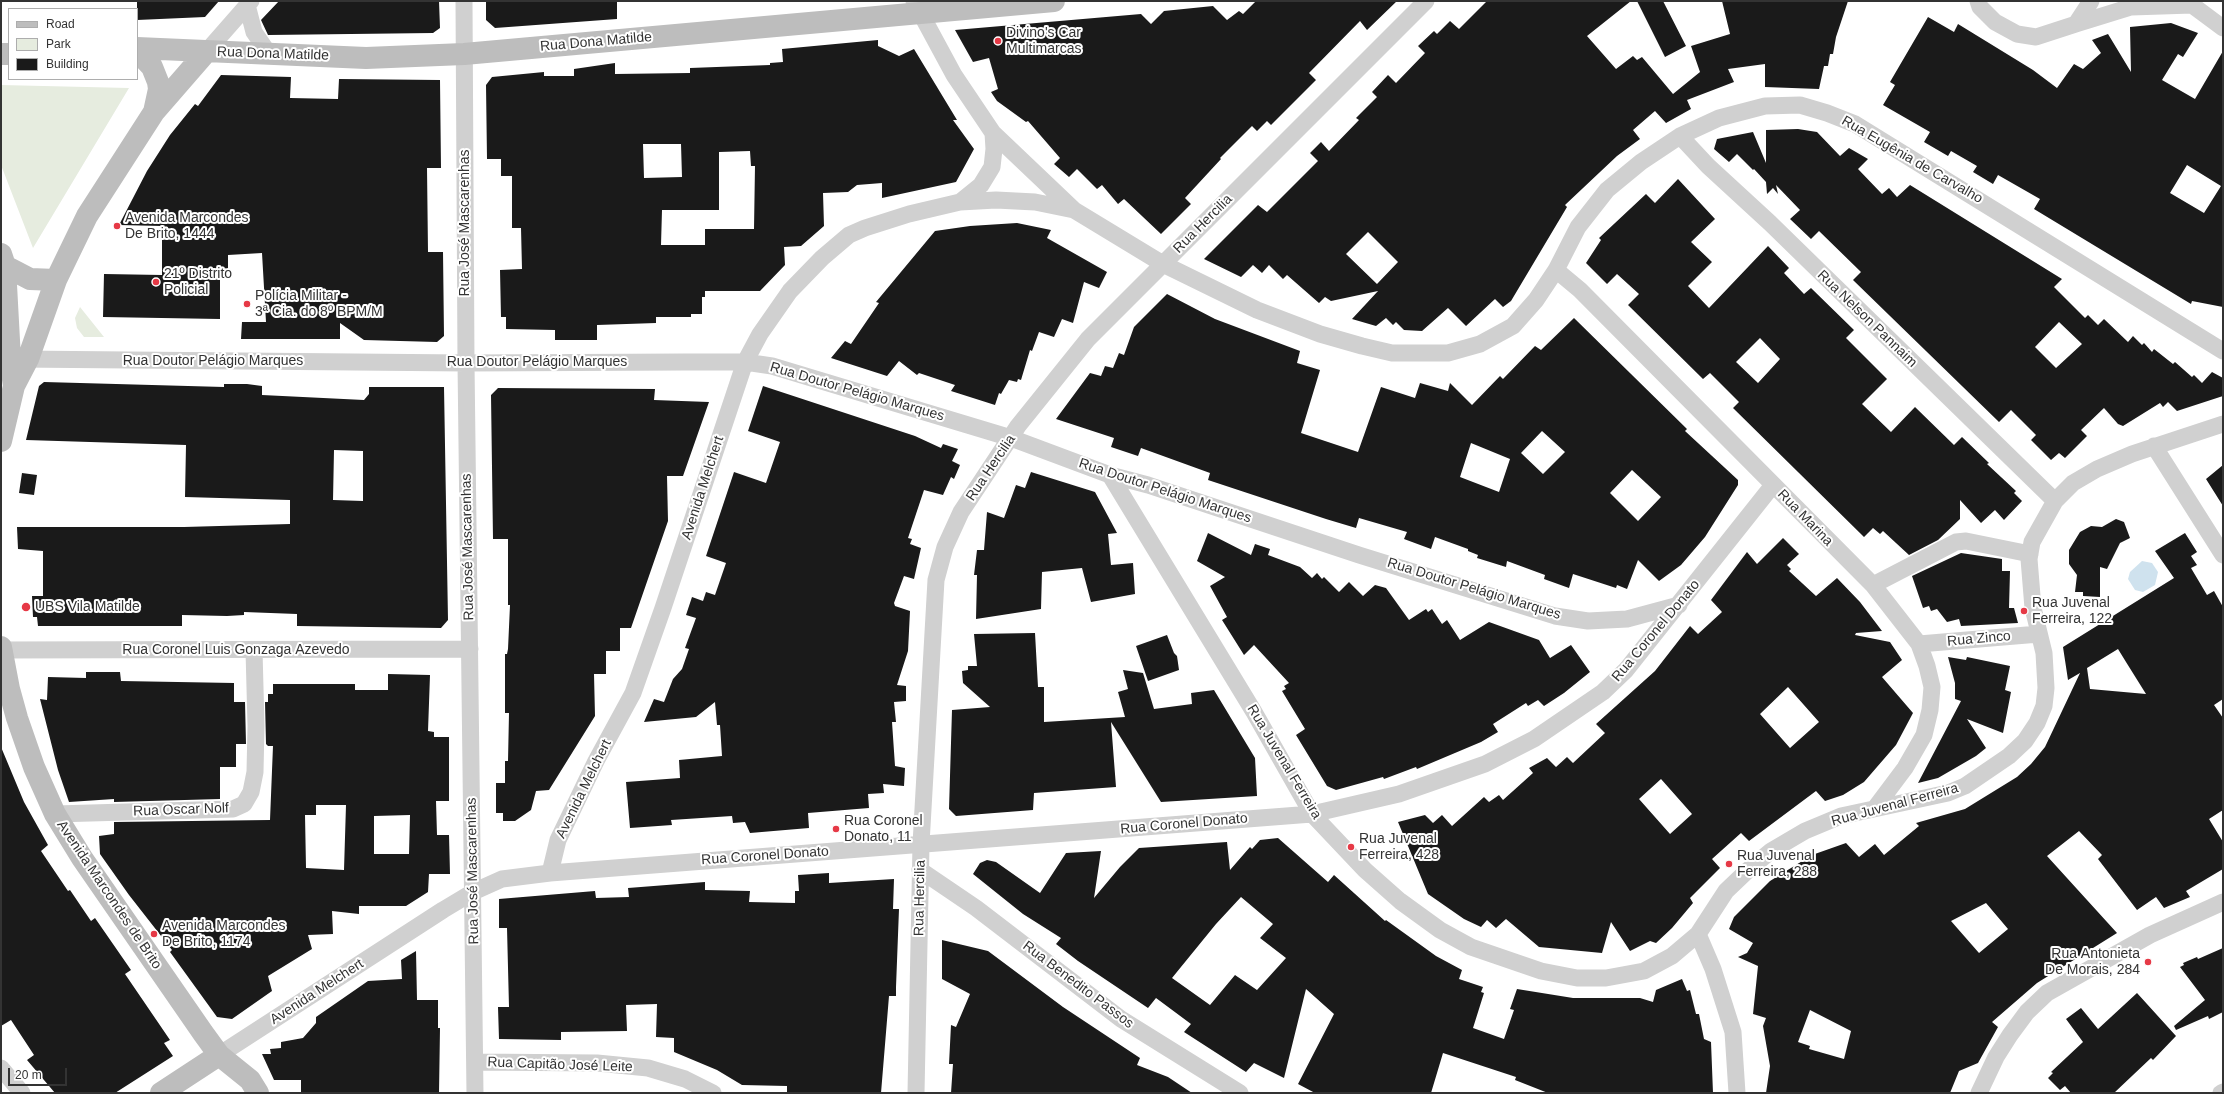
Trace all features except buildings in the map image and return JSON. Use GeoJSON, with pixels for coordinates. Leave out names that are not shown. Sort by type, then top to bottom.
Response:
{"type":"FeatureCollection","features":[{"type":"Feature","properties":{"kind":"street","name":"Rua José Mascarenhas"},"geometry":{"type":"LineString","coordinates":[[464,1],[466,363],[475,1093]]}},
{"type":"Feature","properties":{"kind":"street","name":"Rua Dona Matilde"},"geometry":{"type":"LineString","coordinates":[[138,49],[366,58],[464,54],[917,6],[1054,1]]}},
{"type":"Feature","properties":{"kind":"street","name":"Rua Hercilia"},"geometry":{"type":"LineString","coordinates":[[916,1093],[921,844],[936,580],[945,548],[962,512],[1010,438],[1038,400],[1088,339],[1426,1]]}},
{"type":"Feature","properties":{"kind":"street"},"geometry":{"type":"LineString","coordinates":[[1978,1],[1980,7],[1995,22],[2017,34],[2036,37],[2131,7],[2191,3],[2223,28]]}},
{"type":"Feature","properties":{"kind":"street"},"geometry":{"type":"LineString","coordinates":[[2076,24],[2091,1]]}},
{"type":"Feature","properties":{"kind":"street"},"geometry":{"type":"LineString","coordinates":[[13,359],[56,280],[87,216],[154,112],[249,3]]}},
{"type":"Feature","properties":{"kind":"street"},"geometry":{"type":"LineString","coordinates":[[249,3],[254,32],[269,54]]}},
{"type":"Feature","properties":{"kind":"street","name":"Rua Eugênia de Carvalho"},"geometry":{"type":"LineString","coordinates":[[917,6],[954,75],[993,133],[1074,210],[1163,264],[1257,310],[1320,334],[1392,353],[1448,353],[1480,344],[1513,326],[1536,300],[1556,270],[1578,227],[1607,190],[1641,162],[1680,136],[1719,118],[1765,106],[1800,105],[1827,113],[1855,124],[1883,140],[2223,351]]}},
{"type":"Feature","properties":{"kind":"street"},"geometry":{"type":"LineString","coordinates":[[138,50],[152,67],[158,82],[160,90],[154,112]]}},
{"type":"Feature","properties":{"kind":"street","name":"Avenida Melchert"},"geometry":{"type":"LineString","coordinates":[[960,202],[981,185],[992,167],[994,149],[993,133]]}},
{"type":"Feature","properties":{"kind":"street","name":"Rua Nelson Pannaim"},"geometry":{"type":"LineString","coordinates":[[1680,136],[1708,166],[1770,223],[2055,501]]}},
{"type":"Feature","properties":{"kind":"street","name":"Avenida Melchert"},"geometry":{"type":"LineString","coordinates":[[550,873],[558,840],[596,761],[633,692],[663,608],[745,362],[760,334],[790,291],[822,258],[849,235],[865,228],[909,214],[960,202],[996,200],[1035,202],[1074,210]]}},
{"type":"Feature","properties":{"kind":"street"},"geometry":{"type":"LineString","coordinates":[[3,260],[30,279],[56,280]]}},
{"type":"Feature","properties":{"kind":"street"},"geometry":{"type":"LineString","coordinates":[[1,441],[14,386],[13,359],[3,260]]}},
{"type":"Feature","properties":{"kind":"street","name":"Rua Marina"},"geometry":{"type":"LineString","coordinates":[[1556,270],[1580,290],[1873,585],[1919,644],[1927,666],[1932,687],[1930,710],[1924,734],[1905,768],[1875,808]]}},
{"type":"Feature","properties":{"kind":"street","name":"Rua Doutor Pelágio Marques"},"geometry":{"type":"LineString","coordinates":[[13,359],[466,363],[745,362],[772,366],[817,378],[1010,438],[1110,475],[1148,485],[1556,616],[1588,621],[1627,619],[1679,605]]}},
{"type":"Feature","properties":{"kind":"street","name":"Rua Juvenal Ferreira"},"geometry":{"type":"LineString","coordinates":[[1110,475],[1254,712],[1312,814],[1365,870],[1400,901],[1440,930],[1471,948],[1541,971],[1577,978],[1599,978],[1644,971],[1672,956],[1698,934],[1726,891],[1747,871],[1771,851],[1805,831],[1841,816],[1948,793],[1965,786],[2009,756],[2025,741],[2037,723],[2044,706],[2046,688],[2044,653],[2030,585],[2030,554],[2032,542],[2055,501],[2072,483],[2132,454],[2223,424]]}},
{"type":"Feature","properties":{"kind":"street"},"geometry":{"type":"LineString","coordinates":[[2154,446],[2223,555]]}},
{"type":"Feature","properties":{"kind":"street","name":"Rua Coronel Donato"},"geometry":{"type":"LineString","coordinates":[[473,892],[502,879],[550,873],[1312,814],[1399,794],[1486,764],[1534,739],[1603,692],[1626,670],[1773,485]]}},
{"type":"Feature","properties":{"kind":"street"},"geometry":{"type":"LineString","coordinates":[[1873,585],[1956,542],[1966,541],[2030,554]]}},
{"type":"Feature","properties":{"kind":"street","name":"Rua Zinco"},"geometry":{"type":"LineString","coordinates":[[1919,644],[2039,634]]}},
{"type":"Feature","properties":{"kind":"street","name":"Avenida Marcondes de Brito"},"geometry":{"type":"LineString","coordinates":[[1,647],[17,718],[34,767],[55,814],[99,883],[219,1055],[250,1080],[258,1093]]}},
{"type":"Feature","properties":{"kind":"street","name":"Rua Coronel Luis Gonzaga Azevedo"},"geometry":{"type":"LineString","coordinates":[[1,650],[470,649]]}},
{"type":"Feature","properties":{"kind":"street","name":"Rua Oscar Nolf"},"geometry":{"type":"LineString","coordinates":[[55,814],[233,809],[244,804],[251,792],[255,772],[256,726],[254,650]]}},
{"type":"Feature","properties":{"kind":"street","name":"Rua Benedito Passos"},"geometry":{"type":"LineString","coordinates":[[920,870],[976,908],[1121,1019],[1240,1093]]}},
{"type":"Feature","properties":{"kind":"street","name":"Avenida Melchert"},"geometry":{"type":"LineString","coordinates":[[160,1093],[473,892]]}},
{"type":"Feature","properties":{"kind":"street"},"geometry":{"type":"LineString","coordinates":[[1978,1093],[1996,1057],[2010,1035],[2027,1012],[2047,993],[2150,935],[2223,902]]}},
{"type":"Feature","properties":{"kind":"street"},"geometry":{"type":"LineString","coordinates":[[1698,934],[1713,969],[1733,1032],[1737,1093]]}},
{"type":"Feature","properties":{"kind":"street","name":"Rua Capitão José Leite"},"geometry":{"type":"LineString","coordinates":[[475,1062],[597,1063],[648,1068],[685,1079],[713,1093]]}},
{"type":"Feature","properties":{"kind":"street"},"geometry":{"type":"LineString","coordinates":[[1,1068],[22,1093]]}},
{"type":"Feature","properties":{"kind":"green space"},"geometry":{"type":"Polygon","coordinates":[[[1,85],[129,88],[33,248],[1,165],[1,85]]]}},
{"type":"Feature","properties":{"kind":"green space"},"geometry":{"type":"Polygon","coordinates":[[[80,307],[104,337],[84,337],[77,328],[75,318],[80,307]]]}},
{"type":"Feature","properties":{"kind":"water"},"geometry":{"type":"Polygon","coordinates":[[[2142,561],[2152,563],[2158,572],[2155,585],[2143,592],[2135,590],[2128,579],[2130,572],[2142,561]]]}},
{"type":"Feature","properties":{"kind":"place","name":"Divino's Car Multimarcas"},"geometry":{"type":"Point","coordinates":[998,41]}},
{"type":"Feature","properties":{"kind":"place","name":"Avenida Marcondes De Brito, 1444"},"geometry":{"type":"Point","coordinates":[117,226]}},
{"type":"Feature","properties":{"kind":"place","name":"21º Distrito Policial"},"geometry":{"type":"Point","coordinates":[156,282]}},
{"type":"Feature","properties":{"kind":"place","name":"Polícia Militar - 3ª Cia. do 8º BPM/M"},"geometry":{"type":"Point","coordinates":[247,304]}},
{"type":"Feature","properties":{"kind":"place","name":"UBS Vila Matilde"},"geometry":{"type":"Point","coordinates":[26,607]}},
{"type":"Feature","properties":{"kind":"place","name":"Rua Juvenal Ferreira, 122"},"geometry":{"type":"Point","coordinates":[2024,611]}},
{"type":"Feature","properties":{"kind":"place","name":"Rua Coronel Donato, 11"},"geometry":{"type":"Point","coordinates":[836,829]}},
{"type":"Feature","properties":{"kind":"place","name":"Rua Juvenal Ferreira, 428"},"geometry":{"type":"Point","coordinates":[1351,847]}},
{"type":"Feature","properties":{"kind":"place","name":"Rua Juvenal Ferreira, 288"},"geometry":{"type":"Point","coordinates":[1729,864]}},
{"type":"Feature","properties":{"kind":"place","name":"Avenida Marcondes De Brito, 1174"},"geometry":{"type":"Point","coordinates":[154,934]}},
{"type":"Feature","properties":{"kind":"place","name":"Rua Antonieta De Morais, 284"},"geometry":{"type":"Point","coordinates":[2148,962]}}]}
